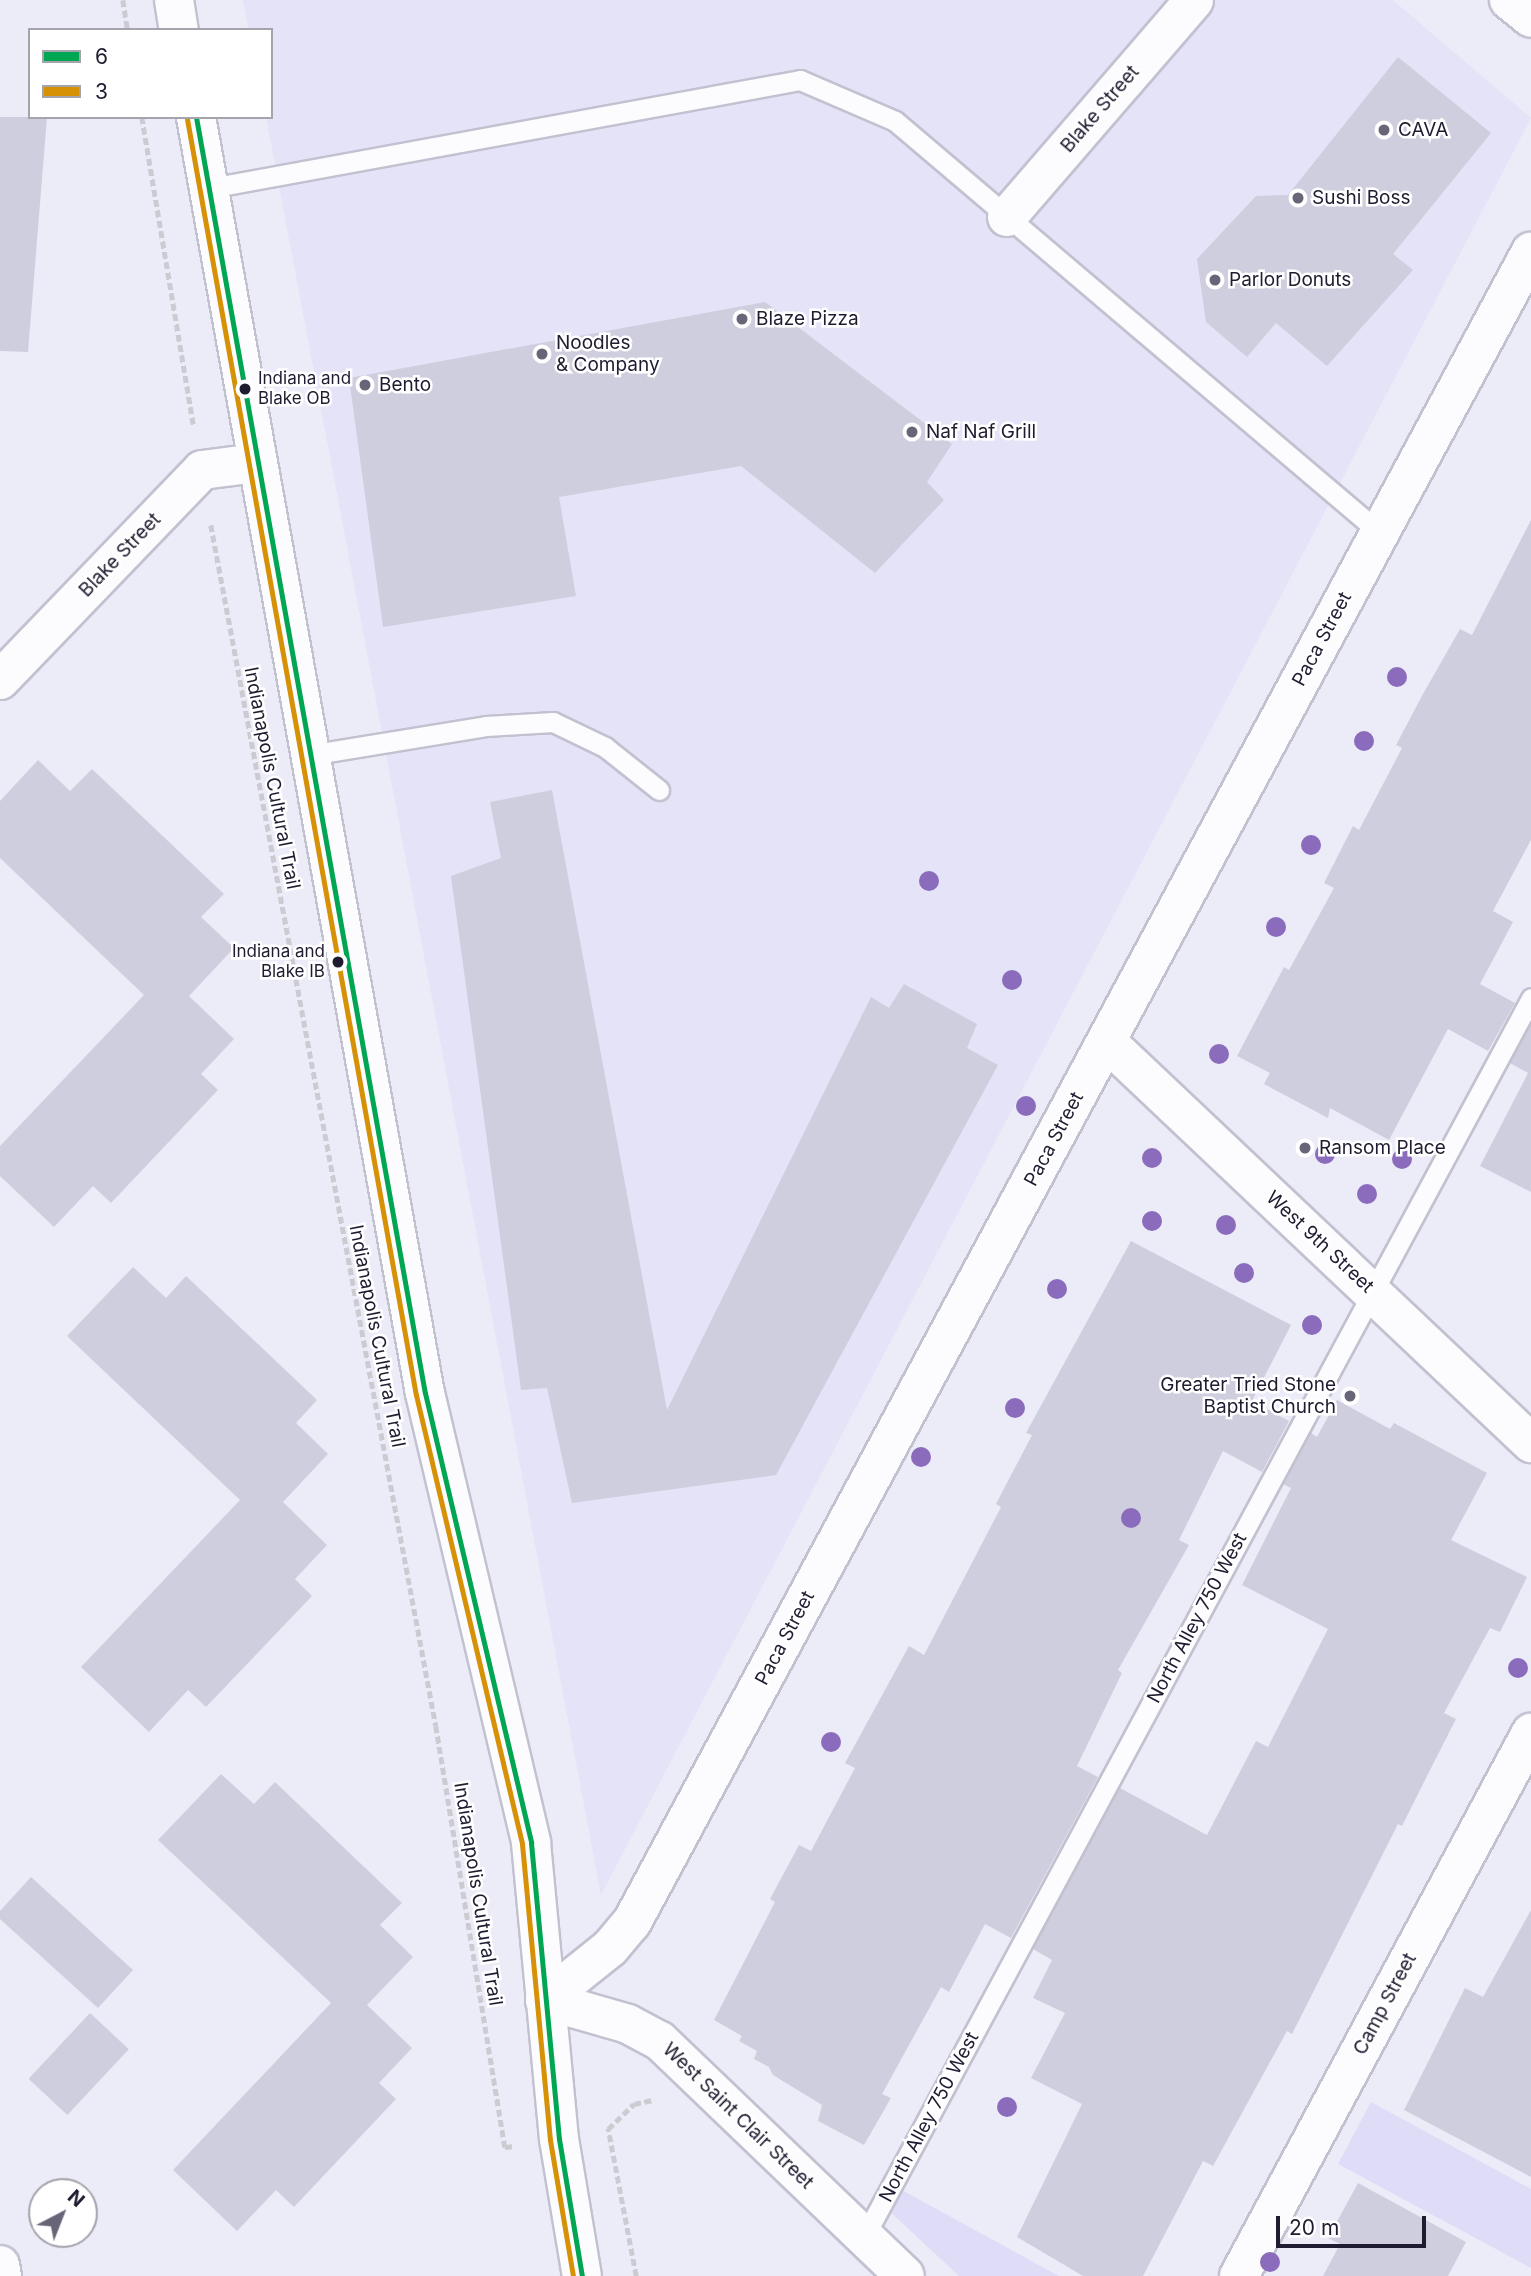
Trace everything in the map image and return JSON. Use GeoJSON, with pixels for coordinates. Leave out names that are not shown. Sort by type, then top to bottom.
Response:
{"type":"FeatureCollection","features":[{"type":"Feature","properties":{"kind":"street"},"geometry":{"type":"LineString","coordinates":[[174,0],[179,28]]}},
{"type":"Feature","properties":{"kind":"street","name":"Blake Street"},"geometry":{"type":"LineString","coordinates":[[1007,217],[1194,0]]}},
{"type":"Feature","properties":{"kind":"street"},"geometry":{"type":"LineString","coordinates":[[1509,0],[1531,18]]}},
{"type":"Feature","properties":{"kind":"street"},"geometry":{"type":"LineString","coordinates":[[196,119],[425,1393],[531,1843],[559,2139],[582,2276]]}},
{"type":"Feature","properties":{"kind":"street","name":"Paca Street"},"geometry":{"type":"LineString","coordinates":[[545,2000],[610,1948],[632,1922],[1531,252]]}},
{"type":"Feature","properties":{"kind":"street","name":"Blake Street"},"geometry":{"type":"LineString","coordinates":[[0,680],[202,470],[256,463]]}},
{"type":"Feature","properties":{"kind":"street","name":"West 9th Street"},"geometry":{"type":"LineString","coordinates":[[1107,1042],[1531,1443]]}},
{"type":"Feature","properties":{"kind":"street","name":"Camp Street"},"geometry":{"type":"LineString","coordinates":[[1239,2276],[1531,1733]]}},
{"type":"Feature","properties":{"kind":"street","name":"West Saint Clair Street"},"geometry":{"type":"LineString","coordinates":[[545,2000],[628,2024],[660,2041],[905,2276]]}},
{"type":"Feature","properties":{"kind":"street"},"geometry":{"type":"LineString","coordinates":[[0,2265],[2,2276]]}},
{"type":"Feature","properties":{"kind":"lane"},"geometry":{"type":"LineString","coordinates":[[209,188],[800,80],[895,121],[1379,532]]}},
{"type":"Feature","properties":{"kind":"lane"},"geometry":{"type":"LineString","coordinates":[[309,755],[486,726],[553,722],[605,747],[659,790]]}},
{"type":"Feature","properties":{"kind":"lane","name":"North Alley 750 West"},"geometry":{"type":"LineString","coordinates":[[864,2238],[1531,998]]}},
{"type":"Feature","properties":{"kind":"path"},"geometry":{"type":"LineString","coordinates":[[123,0],[128,28]]}},
{"type":"Feature","properties":{"kind":"path"},"geometry":{"type":"LineString","coordinates":[[142,119],[183,376]]}},
{"type":"Feature","properties":{"kind":"path","name":"Indianapolis Cultural Trail"},"geometry":{"type":"LineString","coordinates":[[212,531],[436,1726],[505,2147]]}},
{"type":"Feature","properties":{"kind":"path"},"geometry":{"type":"LineString","coordinates":[[636,2276],[608,2129],[634,2104],[648,2099],[662,2102]]}},
{"type":"Feature","properties":{"kind":"shaded area"},"geometry":{"type":"Polygon","coordinates":[[[243,0],[1393,0],[1531,118],[601,1895],[266,119],[273,119],[273,28],[249,28],[243,0]]]}},
{"type":"Feature","properties":{"kind":"shaded area"},"geometry":{"type":"Polygon","coordinates":[[[1371,2102],[1531,2189],[1531,2268],[1338,2164],[1371,2102]]]}},
{"type":"Feature","properties":{"kind":"shaded area"},"geometry":{"type":"Polygon","coordinates":[[[898,2188],[1059,2276],[959,2276],[886,2208],[898,2188]]]}},
{"type":"Feature","properties":{"kind":"building"},"geometry":{"type":"Polygon","coordinates":[[[1398,57],[1491,133],[1393,254],[1413,270],[1327,366],[1276,323],[1247,357],[1206,322],[1197,259],[1256,196],[1288,195],[1398,57]]]}},
{"type":"Feature","properties":{"kind":"building"},"geometry":{"type":"Polygon","coordinates":[[[0,117],[47,119],[28,352],[0,351],[0,117]]]}},
{"type":"Feature","properties":{"kind":"building"},"geometry":{"type":"Polygon","coordinates":[[[765,302],[952,444],[927,482],[944,500],[875,573],[741,466],[559,497],[576,596],[383,627],[349,378],[765,302]]]}},
{"type":"Feature","properties":{"kind":"building"},"geometry":{"type":"Polygon","coordinates":[[[1531,520],[1531,840],[1493,911],[1513,922],[1480,984],[1515,1003],[1488,1051],[1448,1029],[1389,1140],[1330,1108],[1328,1118],[1264,1084],[1270,1073],[1237,1056],[1284,967],[1289,970],[1334,888],[1324,883],[1353,826],[1359,830],[1402,748],[1396,745],[1423,694],[1460,629],[1472,635],[1531,520]]]}},
{"type":"Feature","properties":{"kind":"building"},"geometry":{"type":"Polygon","coordinates":[[[38,760],[70,791],[92,769],[224,894],[201,917],[234,948],[189,996],[234,1039],[201,1074],[218,1090],[111,1203],[93,1186],[54,1227],[0,1176],[0,1146],[144,995],[0,858],[0,801],[38,760]]]}},
{"type":"Feature","properties":{"kind":"building"},"geometry":{"type":"Polygon","coordinates":[[[552,790],[667,1410],[871,997],[889,1008],[904,984],[977,1024],[967,1048],[998,1065],[776,1475],[572,1503],[547,1388],[521,1390],[451,876],[501,858],[490,802],[552,790]]]}},
{"type":"Feature","properties":{"kind":"building"},"geometry":{"type":"Polygon","coordinates":[[[1531,1024],[1531,1192],[1480,1166],[1528,1073],[1510,1063],[1531,1024]]]}},
{"type":"Feature","properties":{"kind":"building"},"geometry":{"type":"Polygon","coordinates":[[[1131,1241],[1291,1325],[1252,1401],[1289,1421],[1262,1472],[1223,1451],[1179,1540],[1189,1545],[1118,1670],[1122,1673],[1077,1766],[1098,1777],[1011,1938],[985,1924],[949,1992],[941,1987],[882,2094],[891,2098],[864,2145],[818,2121],[822,2105],[773,2075],[769,2067],[754,2059],[757,2051],[739,2041],[742,2036],[714,2020],[775,1902],[770,1899],[799,1845],[811,1851],[855,1768],[845,1763],[909,1646],[924,1655],[1001,1507],[996,1504],[1032,1435],[1026,1433],[1131,1241]]]}},
{"type":"Feature","properties":{"kind":"building"},"geometry":{"type":"Polygon","coordinates":[[[133,1267],[166,1298],[186,1276],[317,1400],[296,1423],[328,1454],[283,1502],[327,1545],[295,1579],[312,1596],[206,1707],[188,1690],[149,1732],[81,1667],[240,1500],[67,1336],[133,1267]]]}},
{"type":"Feature","properties":{"kind":"building"},"geometry":{"type":"Polygon","coordinates":[[[1337,1400],[1390,1429],[1394,1423],[1487,1473],[1451,1540],[1527,1577],[1500,1632],[1490,1628],[1444,1713],[1456,1719],[1402,1826],[1398,1824],[1292,2034],[1287,2031],[1213,2166],[1203,2161],[1143,2276],[1083,2276],[1017,2237],[1082,2104],[1031,2078],[1065,2013],[1033,1998],[1052,1960],[1033,1949],[1120,1788],[1207,1835],[1256,1741],[1268,1747],[1328,1629],[1242,1585],[1291,1488],[1283,1484],[1311,1433],[1317,1437],[1337,1400]]]}},
{"type":"Feature","properties":{"kind":"building"},"geometry":{"type":"Polygon","coordinates":[[[221,1774],[254,1804],[275,1782],[402,1903],[380,1925],[413,1957],[367,2005],[412,2048],[379,2083],[396,2099],[294,2207],[276,2190],[237,2231],[173,2170],[331,2003],[158,1840],[221,1774]]]}},
{"type":"Feature","properties":{"kind":"building"},"geometry":{"type":"Polygon","coordinates":[[[31,1877],[133,1970],[98,2008],[0,1919],[0,1911],[31,1877]]]}},
{"type":"Feature","properties":{"kind":"building"},"geometry":{"type":"Polygon","coordinates":[[[1531,1910],[1531,2177],[1404,2110],[1465,1988],[1483,1997],[1531,1910]]]}},
{"type":"Feature","properties":{"kind":"building"},"geometry":{"type":"Polygon","coordinates":[[[90,2013],[129,2049],[67,2115],[29,2079],[90,2013]]]}},
{"type":"Feature","properties":{"kind":"building"},"geometry":{"type":"Polygon","coordinates":[[[1358,2183],[1466,2242],[1448,2276],[1323,2276],[1340,2244],[1328,2238],[1358,2183]]]}},
{"type":"Feature","properties":{"kind":"transit line","name":"3"},"geometry":{"type":"LineString","coordinates":[[187,119],[416,1395],[522,1844],[550,2140],[573,2276]]}},
{"type":"Feature","properties":{"kind":"transit line","name":"6"},"geometry":{"type":"LineString","coordinates":[[196,119],[425,1393],[531,1843],[559,2139],[582,2276]]}},
{"type":"Feature","properties":{"kind":"place","name":"CAVA"},"geometry":{"type":"Point","coordinates":[1384,130]}},
{"type":"Feature","properties":{"kind":"place","name":"Sushi Boss"},"geometry":{"type":"Point","coordinates":[1298,198]}},
{"type":"Feature","properties":{"kind":"place","name":"Parlor Donuts"},"geometry":{"type":"Point","coordinates":[1215,280]}},
{"type":"Feature","properties":{"kind":"place","name":"Blaze Pizza"},"geometry":{"type":"Point","coordinates":[742,319]}},
{"type":"Feature","properties":{"kind":"place","name":"Noodles & Company"},"geometry":{"type":"Point","coordinates":[542,354]}},
{"type":"Feature","properties":{"kind":"place","name":"Bento"},"geometry":{"type":"Point","coordinates":[365,385]}},
{"type":"Feature","properties":{"kind":"place","name":"Indiana and Blake OB"},"geometry":{"type":"Point","coordinates":[245,389]}},
{"type":"Feature","properties":{"kind":"place","name":"Naf Naf Grill"},"geometry":{"type":"Point","coordinates":[912,432]}},
{"type":"Feature","properties":{"kind":"place","name":"Indiana and Blake IB"},"geometry":{"type":"Point","coordinates":[338,962]}},
{"type":"Feature","properties":{"kind":"place","name":"Ransom Place"},"geometry":{"type":"Point","coordinates":[1305,1148]}},
{"type":"Feature","properties":{"kind":"place","name":"Greater Tried Stone Baptist Church"},"geometry":{"type":"Point","coordinates":[1350,1396]}}]}
